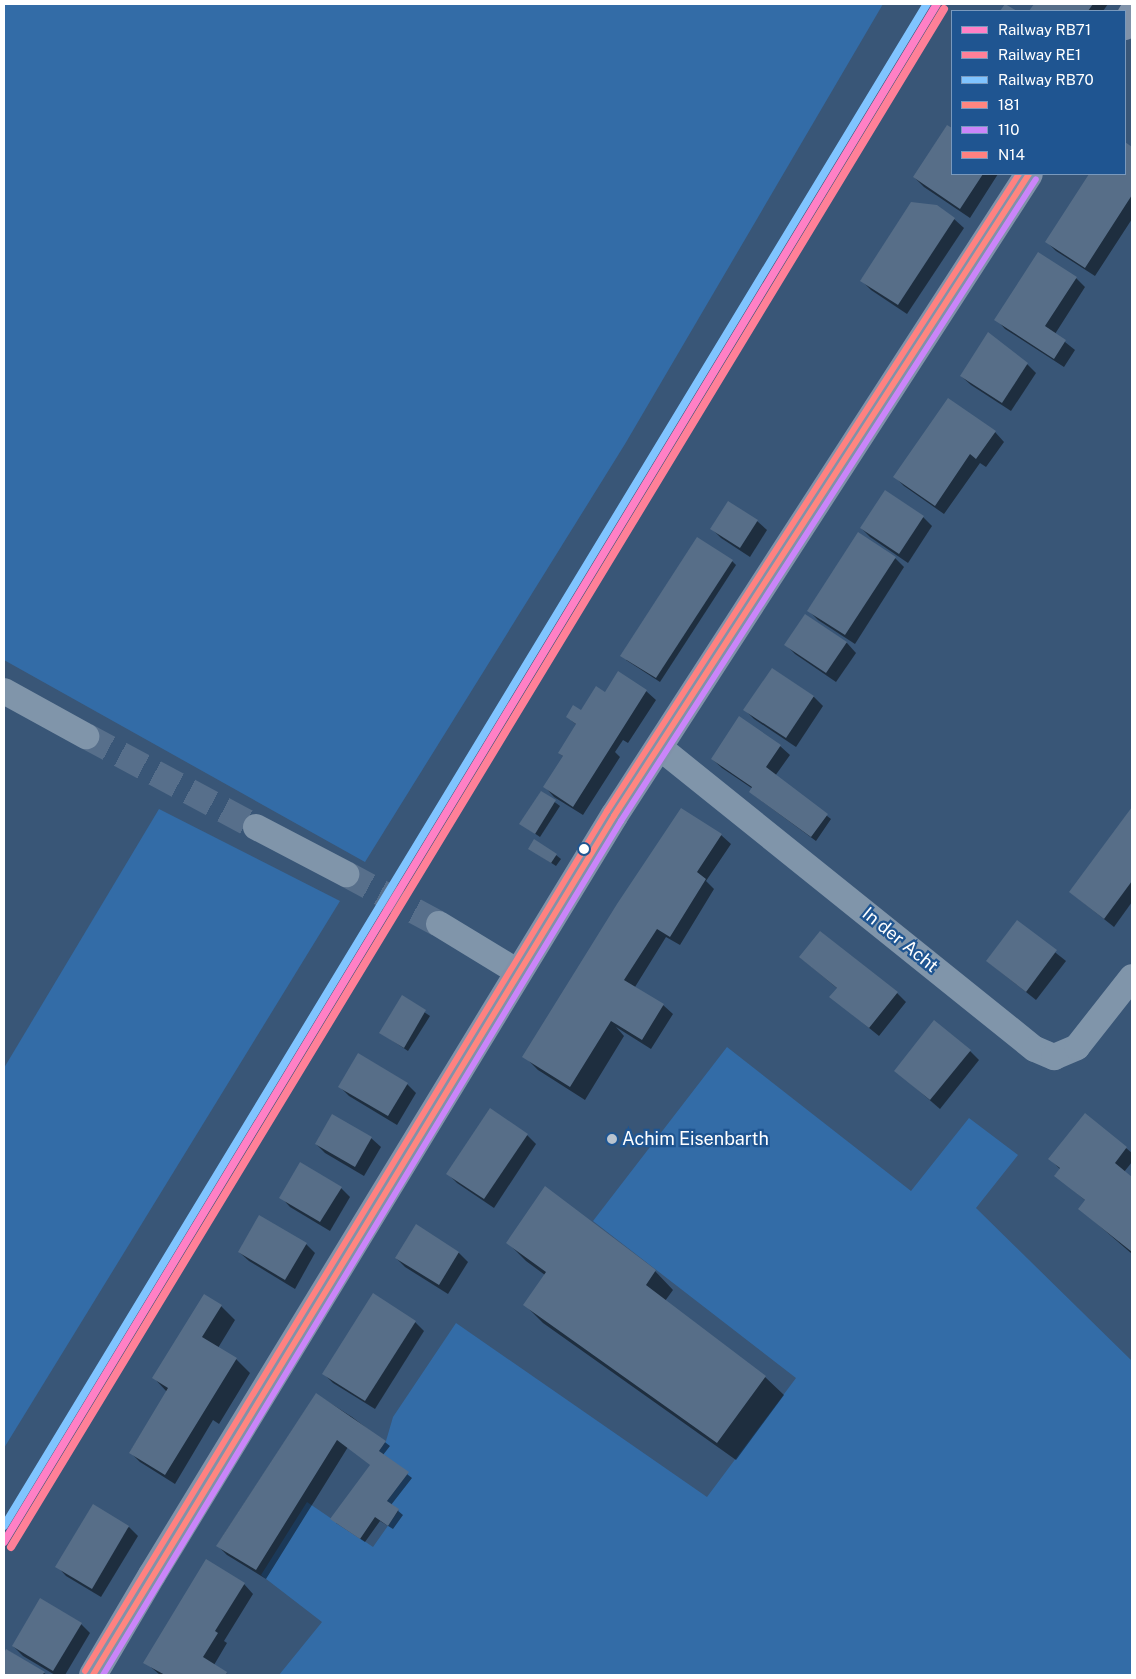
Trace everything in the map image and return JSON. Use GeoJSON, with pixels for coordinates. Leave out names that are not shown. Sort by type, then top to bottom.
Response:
{"type":"FeatureCollection","features":[{"type":"Feature","properties":{"kind":"main road"},"geometry":{"type":"LineString","coordinates":[[93,1675],[518,972],[659,747],[1028,175]]}},
{"type":"Feature","properties":{"kind":"street"},"geometry":{"type":"LineString","coordinates":[[4,691],[86,736]]}},
{"type":"Feature","properties":{"kind":"street","name":"In der Acht"},"geometry":{"type":"LineString","coordinates":[[659,747],[1035,1049],[1054,1057],[1077,1048],[1132,977]]}},
{"type":"Feature","properties":{"kind":"street"},"geometry":{"type":"LineString","coordinates":[[256,827],[346,874]]}},
{"type":"Feature","properties":{"kind":"street"},"geometry":{"type":"LineString","coordinates":[[439,924],[518,972]]}},
{"type":"Feature","properties":{"kind":"shaded area"},"geometry":{"type":"Polygon","coordinates":[[[4,4],[883,4],[625,444],[365,862],[4,660],[4,4]]]}},
{"type":"Feature","properties":{"kind":"shaded area"},"geometry":{"type":"Polygon","coordinates":[[[159,809],[340,901],[4,1448],[4,1068],[159,809]]]}},
{"type":"Feature","properties":{"kind":"shaded area"},"geometry":{"type":"Polygon","coordinates":[[[727,1047],[911,1191],[969,1118],[1018,1155],[976,1208],[1132,1361],[1132,1675],[279,1675],[322,1622],[261,1575],[307,1502],[373,1547],[399,1510],[387,1501],[408,1473],[379,1451],[386,1441],[393,1417],[456,1323],[707,1497],[796,1378],[593,1221],[727,1047]]]}},
{"type":"Feature","properties":{"kind":"building"},"geometry":{"type":"Polygon","coordinates":[[[1005,4],[1015,10],[1001,10],[1005,4]]]}},
{"type":"Feature","properties":{"kind":"building"},"geometry":{"type":"Polygon","coordinates":[[[1034,4],[1093,4],[1089,10],[1030,10],[1034,4]]]}},
{"type":"Feature","properties":{"kind":"building"},"geometry":{"type":"Polygon","coordinates":[[[947,125],[951,127],[951,175],[982,175],[960,209],[913,177],[947,125]]]}},
{"type":"Feature","properties":{"kind":"building"},"geometry":{"type":"Polygon","coordinates":[[[1126,143],[1132,147],[1132,195],[1085,268],[1045,242],[1088,175],[1126,175],[1126,143]]]}},
{"type":"Feature","properties":{"kind":"building"},"geometry":{"type":"Polygon","coordinates":[[[911,202],[937,205],[955,218],[898,305],[860,281],[911,202]]]}},
{"type":"Feature","properties":{"kind":"building"},"geometry":{"type":"Polygon","coordinates":[[[1038,252],[1077,277],[1045,326],[1066,340],[1054,359],[994,320],[1038,252]]]}},
{"type":"Feature","properties":{"kind":"building"},"geometry":{"type":"Polygon","coordinates":[[[988,332],[1028,363],[1002,403],[960,376],[988,332]]]}},
{"type":"Feature","properties":{"kind":"building"},"geometry":{"type":"Polygon","coordinates":[[[948,398],[996,431],[976,459],[970,454],[935,506],[893,477],[948,398]]]}},
{"type":"Feature","properties":{"kind":"building"},"geometry":{"type":"Polygon","coordinates":[[[885,490],[924,516],[899,554],[860,528],[885,490]]]}},
{"type":"Feature","properties":{"kind":"building"},"geometry":{"type":"Polygon","coordinates":[[[728,501],[758,520],[740,548],[710,529],[728,501]]]}},
{"type":"Feature","properties":{"kind":"building"},"geometry":{"type":"Polygon","coordinates":[[[858,532],[896,557],[845,635],[807,611],[858,532]]]}},
{"type":"Feature","properties":{"kind":"building"},"geometry":{"type":"Polygon","coordinates":[[[697,537],[733,560],[656,678],[620,656],[697,537]]]}},
{"type":"Feature","properties":{"kind":"building"},"geometry":{"type":"Polygon","coordinates":[[[805,614],[847,642],[826,673],[784,645],[805,614]]]}},
{"type":"Feature","properties":{"kind":"building"},"geometry":{"type":"Polygon","coordinates":[[[772,668],[814,696],[786,738],[743,710],[772,668]]]}},
{"type":"Feature","properties":{"kind":"building"},"geometry":{"type":"Polygon","coordinates":[[[618,671],[647,690],[573,807],[543,787],[563,756],[558,753],[576,724],[566,717],[573,705],[581,710],[596,686],[605,692],[618,671]]]}},
{"type":"Feature","properties":{"kind":"building"},"geometry":{"type":"Polygon","coordinates":[[[739,716],[781,745],[766,767],[828,814],[811,837],[749,792],[752,787],[711,759],[739,716]]]}},
{"type":"Feature","properties":{"kind":"building"},"geometry":{"type":"Polygon","coordinates":[[[541,791],[556,800],[535,834],[519,824],[541,791]]]}},
{"type":"Feature","properties":{"kind":"building"},"geometry":{"type":"Polygon","coordinates":[[[1132,807],[1132,881],[1104,919],[1069,892],[1132,807]]]}},
{"type":"Feature","properties":{"kind":"building"},"geometry":{"type":"Polygon","coordinates":[[[681,808],[722,834],[697,872],[706,879],[670,937],[657,929],[624,980],[664,1004],[642,1040],[611,1021],[570,1087],[522,1057],[617,904],[681,808]]]}},
{"type":"Feature","properties":{"kind":"building"},"geometry":{"type":"Polygon","coordinates":[[[534,839],[557,854],[551,863],[528,849],[534,839]]]}},
{"type":"Feature","properties":{"kind":"building"},"geometry":{"type":"Polygon","coordinates":[[[1017,920],[1057,950],[1026,992],[986,961],[1017,920]]]}},
{"type":"Feature","properties":{"kind":"building"},"geometry":{"type":"Polygon","coordinates":[[[820,931],[898,992],[869,1028],[829,997],[837,988],[799,957],[820,931]]]}},
{"type":"Feature","properties":{"kind":"building"},"geometry":{"type":"Polygon","coordinates":[[[402,995],[426,1010],[404,1048],[379,1033],[402,995]]]}},
{"type":"Feature","properties":{"kind":"building"},"geometry":{"type":"Polygon","coordinates":[[[934,1020],[971,1050],[930,1100],[894,1071],[934,1020]]]}},
{"type":"Feature","properties":{"kind":"building"},"geometry":{"type":"Polygon","coordinates":[[[358,1053],[408,1083],[388,1116],[338,1087],[358,1053]]]}},
{"type":"Feature","properties":{"kind":"building"},"geometry":{"type":"Polygon","coordinates":[[[490,1108],[528,1134],[484,1199],[446,1174],[490,1108]]]}},
{"type":"Feature","properties":{"kind":"building"},"geometry":{"type":"Polygon","coordinates":[[[1085,1113],[1127,1147],[1115,1163],[1132,1177],[1132,1252],[1078,1209],[1085,1200],[1054,1176],[1060,1168],[1048,1159],[1085,1113]]]}},
{"type":"Feature","properties":{"kind":"building"},"geometry":{"type":"Polygon","coordinates":[[[332,1114],[372,1137],[355,1167],[315,1144],[332,1114]]]}},
{"type":"Feature","properties":{"kind":"building"},"geometry":{"type":"Polygon","coordinates":[[[300,1162],[342,1187],[320,1222],[279,1198],[300,1162]]]}},
{"type":"Feature","properties":{"kind":"building"},"geometry":{"type":"Polygon","coordinates":[[[545,1186],[656,1270],[646,1285],[766,1376],[717,1443],[523,1305],[546,1272],[506,1243],[545,1186]]]}},
{"type":"Feature","properties":{"kind":"building"},"geometry":{"type":"Polygon","coordinates":[[[259,1215],[307,1243],[285,1280],[238,1252],[259,1215]]]}},
{"type":"Feature","properties":{"kind":"building"},"geometry":{"type":"Polygon","coordinates":[[[416,1224],[459,1252],[439,1285],[395,1258],[416,1224]]]}},
{"type":"Feature","properties":{"kind":"building"},"geometry":{"type":"Polygon","coordinates":[[[373,1293],[416,1321],[365,1401],[322,1374],[373,1293]]]}},
{"type":"Feature","properties":{"kind":"building"},"geometry":{"type":"Polygon","coordinates":[[[204,1294],[222,1305],[202,1337],[237,1358],[165,1475],[129,1453],[168,1388],[152,1378],[204,1294]]]}},
{"type":"Feature","properties":{"kind":"building"},"geometry":{"type":"Polygon","coordinates":[[[316,1393],[386,1441],[379,1451],[409,1472],[387,1501],[399,1509],[388,1526],[375,1517],[360,1539],[330,1519],[370,1465],[337,1440],[256,1570],[216,1546],[316,1393]]]}},
{"type":"Feature","properties":{"kind":"building"},"geometry":{"type":"Polygon","coordinates":[[[93,1504],[129,1526],[92,1589],[55,1567],[93,1504]]]}},
{"type":"Feature","properties":{"kind":"building"},"geometry":{"type":"Polygon","coordinates":[[[206,1559],[245,1583],[215,1631],[218,1633],[203,1657],[227,1672],[226,1675],[165,1675],[143,1663],[206,1559]]]}},
{"type":"Feature","properties":{"kind":"building"},"geometry":{"type":"Polygon","coordinates":[[[40,1598],[82,1623],[53,1671],[12,1646],[40,1598]]]}},
{"type":"Feature","properties":{"kind":"building"},"geometry":{"type":"Polygon","coordinates":[[[6,1649],[45,1672],[42,1675],[4,1675],[4,1653],[6,1649]]]}},
{"type":"Feature","properties":{"kind":"tunnel"},"geometry":{"type":"LineString","coordinates":[[86,736],[256,827]]}},
{"type":"Feature","properties":{"kind":"tunnel"},"geometry":{"type":"LineString","coordinates":[[346,874],[439,924]]}},
{"type":"Feature","properties":{"kind":"rail line","name":"RB70"},"geometry":{"type":"LineString","coordinates":[[4,1526],[927,4]]}},
{"type":"Feature","properties":{"kind":"rail line","name":"RB71"},"geometry":{"type":"LineString","coordinates":[[4,1542],[937,4]]}},
{"type":"Feature","properties":{"kind":"rail line","name":"RE1"},"geometry":{"type":"LineString","coordinates":[[11,1547],[944,9]]}},
{"type":"Feature","properties":{"kind":"transit line","name":"N14"},"geometry":{"type":"LineString","coordinates":[[85,1671],[607,811],[1018,175]]}},
{"type":"Feature","properties":{"kind":"transit line","name":"181"},"geometry":{"type":"LineString","coordinates":[[93,1675],[614,816],[1028,175]]}},
{"type":"Feature","properties":{"kind":"transit line","name":"110"},"geometry":{"type":"LineString","coordinates":[[103,1675],[621,821],[1036,179]]}},
{"type":"Feature","properties":{"kind":"place","name":"Achim Eisenbarth"},"geometry":{"type":"Point","coordinates":[612,1139]}}]}
